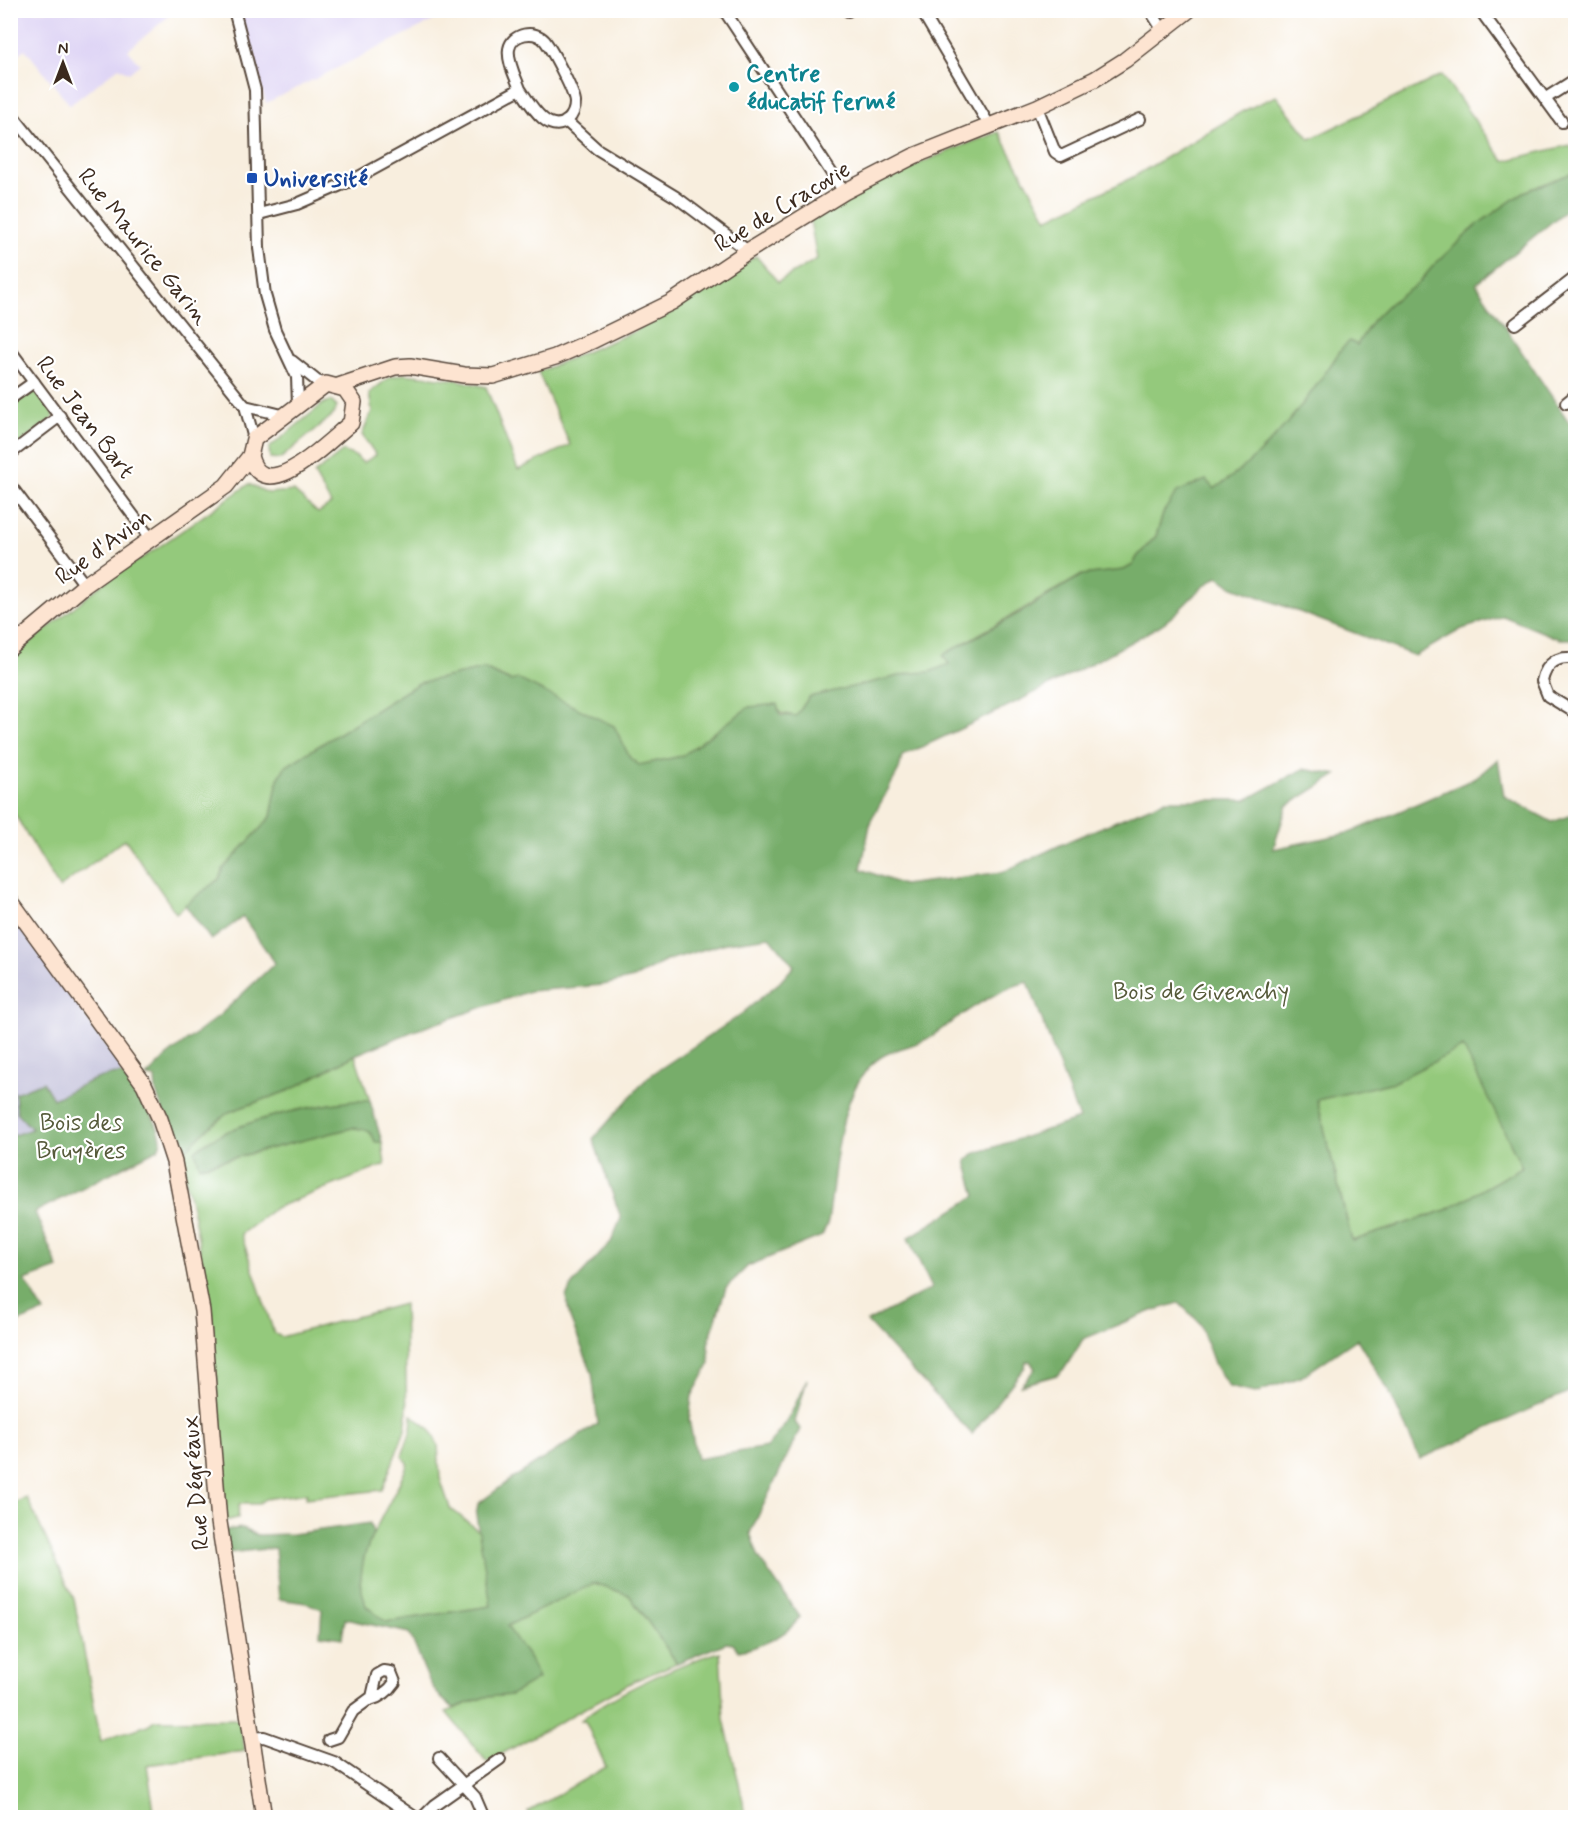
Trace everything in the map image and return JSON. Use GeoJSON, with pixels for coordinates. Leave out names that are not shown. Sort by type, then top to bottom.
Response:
{"type":"FeatureCollection","features":[{"type":"Feature","properties":{"kind":"street"},"geometry":{"type":"LineString","coordinates":[[234,10],[255,90],[259,248],[265,295],[275,330],[290,358],[299,384],[298,404]]}},
{"type":"Feature","properties":{"kind":"street"},"geometry":{"type":"LineString","coordinates":[[724,10],[844,192]]}},
{"type":"Feature","properties":{"kind":"street"},"geometry":{"type":"LineString","coordinates":[[921,10],[989,125]]}},
{"type":"Feature","properties":{"kind":"street"},"geometry":{"type":"LineString","coordinates":[[1150,10],[1164,32]]}},
{"type":"Feature","properties":{"kind":"street","name":"Rue de Cracovie"},"geometry":{"type":"LineString","coordinates":[[254,439],[282,415],[332,385],[381,373],[395,367],[410,366],[493,376],[517,370],[584,345],[672,302],[748,251],[844,192],[914,156],[1037,107],[1095,80],[1164,32],[1189,10]]}},
{"type":"Feature","properties":{"kind":"street"},"geometry":{"type":"LineString","coordinates":[[1484,12],[1562,122]]}},
{"type":"Feature","properties":{"kind":"street"},"geometry":{"type":"LineString","coordinates":[[566,121],[574,108],[574,98],[547,43],[537,34],[517,38],[509,49],[509,57],[520,89],[540,117],[551,123],[566,121],[597,149],[676,197],[748,251]]}},
{"type":"Feature","properties":{"kind":"street"},"geometry":{"type":"LineString","coordinates":[[1546,98],[1575,79]]}},
{"type":"Feature","properties":{"kind":"street"},"geometry":{"type":"LineString","coordinates":[[259,214],[297,204],[357,178],[520,89]]}},
{"type":"Feature","properties":{"kind":"street"},"geometry":{"type":"LineString","coordinates":[[1037,107],[1055,152],[1061,156],[1140,119]]}},
{"type":"Feature","properties":{"kind":"street","name":"Rue Maurice Garin"},"geometry":{"type":"LineString","coordinates":[[10,111],[245,406],[254,439]]}},
{"type":"Feature","properties":{"kind":"street"},"geometry":{"type":"LineString","coordinates":[[1515,324],[1575,277]]}},
{"type":"Feature","properties":{"kind":"street","name":"Rue Jean Bart"},"geometry":{"type":"LineString","coordinates":[[10,350],[150,538]]}},
{"type":"Feature","properties":{"kind":"street"},"geometry":{"type":"LineString","coordinates":[[290,358],[317,381],[349,393],[355,407]]}},
{"type":"Feature","properties":{"kind":"street"},"geometry":{"type":"LineString","coordinates":[[355,407],[362,390],[381,373]]}},
{"type":"Feature","properties":{"kind":"street"},"geometry":{"type":"LineString","coordinates":[[10,399],[34,382]]}},
{"type":"Feature","properties":{"kind":"street"},"geometry":{"type":"LineString","coordinates":[[1566,403],[1575,395]]}},
{"type":"Feature","properties":{"kind":"street"},"geometry":{"type":"LineString","coordinates":[[245,406],[282,415]]}},
{"type":"Feature","properties":{"kind":"street","name":"Rue d'Avion"},"geometry":{"type":"LineString","coordinates":[[226,486],[264,475],[277,476],[289,473],[351,423],[355,407]]}},
{"type":"Feature","properties":{"kind":"street"},"geometry":{"type":"LineString","coordinates":[[10,454],[60,416]]}},
{"type":"Feature","properties":{"kind":"street"},"geometry":{"type":"LineString","coordinates":[[254,439],[250,456],[254,467],[264,475]]}},
{"type":"Feature","properties":{"kind":"street","name":"Rue d'Avion"},"geometry":{"type":"LineString","coordinates":[[10,648],[85,585],[226,486],[250,456]]}},
{"type":"Feature","properties":{"kind":"street"},"geometry":{"type":"LineString","coordinates":[[10,485],[85,585]]}},
{"type":"Feature","properties":{"kind":"street"},"geometry":{"type":"LineString","coordinates":[[1575,659],[1565,657],[1556,660],[1549,665],[1542,681],[1548,696],[1575,713]]}},
{"type":"Feature","properties":{"kind":"street","name":"Rue Dégréaux"},"geometry":{"type":"LineString","coordinates":[[10,900],[140,1079],[160,1119],[169,1146],[202,1311],[219,1522],[250,1738],[264,1818]]}},
{"type":"Feature","properties":{"kind":"street"},"geometry":{"type":"LineString","coordinates":[[329,1740],[338,1737],[352,1711],[370,1700]]}},
{"type":"Feature","properties":{"kind":"street"},"geometry":{"type":"LineString","coordinates":[[250,1738],[264,1737],[334,1762],[416,1818]]}},
{"type":"Feature","properties":{"kind":"street"},"geometry":{"type":"LineString","coordinates":[[439,1758],[475,1797],[484,1818]]}},
{"type":"Feature","properties":{"kind":"street"},"geometry":{"type":"LineString","coordinates":[[422,1818],[500,1759]]}},
{"type":"Feature","properties":{"kind":"shaded area"},"geometry":{"type":"Polygon","coordinates":[[[11,11],[164,11],[169,16],[128,50],[140,64],[129,73],[119,67],[70,105],[25,49],[11,60],[11,11]]]}},
{"type":"Feature","properties":{"kind":"shaded area"},"geometry":{"type":"Polygon","coordinates":[[[237,11],[453,11],[266,103],[237,11]]]}},
{"type":"Feature","properties":{"kind":"shaded area"},"geometry":{"type":"Polygon","coordinates":[[[10,910],[123,1069],[120,1074],[110,1075],[53,1099],[32,1130],[12,1137],[10,910]]]}},
{"type":"Feature","properties":{"kind":"green space"},"geometry":{"type":"Polygon","coordinates":[[[1442,75],[1504,161],[1570,145],[1575,153],[1575,172],[1524,192],[1478,224],[1434,265],[1418,284],[1390,303],[1373,320],[1357,345],[1342,348],[1293,416],[1250,463],[1218,487],[1164,511],[1156,536],[1137,557],[1133,565],[1124,570],[1082,575],[943,655],[950,664],[930,672],[912,673],[832,692],[796,716],[749,707],[682,756],[639,765],[630,758],[614,726],[484,669],[419,683],[285,767],[278,779],[271,817],[223,869],[219,879],[176,913],[125,839],[59,888],[11,808],[11,658],[116,573],[147,555],[249,484],[268,493],[294,491],[318,513],[331,504],[314,474],[343,451],[357,457],[363,463],[376,455],[362,435],[372,411],[369,393],[390,377],[404,374],[458,380],[486,387],[518,470],[570,445],[538,372],[633,332],[756,256],[778,282],[817,259],[810,220],[878,182],[926,161],[999,132],[1047,219],[1135,176],[1243,111],[1276,96],[1310,139],[1442,75]]]}},
{"type":"Feature","properties":{"kind":"green space","name":"Bois de Givenchy"},"geometry":{"type":"Polygon","coordinates":[[[1575,172],[1575,203],[1476,284],[1575,431],[1575,639],[1559,639],[1503,616],[1462,629],[1415,656],[1231,586],[1218,577],[1202,588],[1167,621],[1128,644],[968,726],[902,756],[899,770],[871,820],[861,869],[903,885],[1003,872],[1166,800],[1246,800],[1303,769],[1337,775],[1287,806],[1273,849],[1352,832],[1476,778],[1498,759],[1504,796],[1552,822],[1575,814],[1575,1389],[1420,1459],[1389,1391],[1357,1339],[1301,1377],[1255,1393],[1229,1387],[1215,1366],[1199,1322],[1179,1303],[1152,1311],[1083,1339],[1065,1368],[1057,1375],[1021,1385],[1035,1369],[1030,1361],[1026,1362],[1025,1367],[972,1434],[867,1322],[932,1288],[908,1238],[976,1196],[966,1161],[973,1154],[1079,1119],[1028,982],[990,997],[926,1039],[881,1057],[866,1070],[855,1088],[847,1109],[836,1156],[828,1222],[822,1236],[748,1266],[726,1288],[708,1344],[710,1363],[692,1396],[689,1420],[697,1459],[767,1447],[788,1420],[807,1379],[795,1422],[800,1429],[750,1533],[759,1558],[800,1617],[781,1635],[739,1651],[733,1644],[726,1643],[677,1663],[629,1595],[594,1583],[507,1626],[531,1661],[538,1679],[511,1695],[485,1697],[454,1708],[437,1693],[431,1684],[409,1633],[345,1619],[342,1638],[320,1635],[322,1609],[306,1603],[279,1599],[275,1548],[228,1553],[225,1530],[243,1528],[257,1535],[292,1534],[370,1523],[373,1533],[364,1557],[360,1583],[366,1606],[386,1622],[491,1606],[476,1515],[478,1504],[510,1480],[598,1424],[592,1373],[570,1318],[566,1297],[572,1285],[611,1242],[621,1218],[593,1139],[648,1077],[739,1016],[780,982],[794,966],[770,937],[726,943],[668,960],[634,978],[603,985],[530,991],[411,1032],[355,1055],[290,1090],[229,1112],[179,1156],[172,1128],[169,1127],[156,1092],[155,1078],[146,1077],[167,1056],[220,1015],[275,963],[243,917],[211,940],[185,905],[219,879],[223,869],[271,817],[278,779],[285,767],[419,683],[484,669],[510,681],[518,679],[614,726],[630,758],[639,765],[682,756],[749,707],[777,704],[780,715],[796,716],[809,697],[912,673],[930,672],[949,664],[943,655],[1082,575],[1124,570],[1133,565],[1137,557],[1156,536],[1164,511],[1177,492],[1206,480],[1214,489],[1252,460],[1301,406],[1342,348],[1350,341],[1357,345],[1373,320],[1390,303],[1418,284],[1434,265],[1478,224],[1524,192],[1575,172]],[[1463,1047],[1394,1082],[1317,1100],[1352,1241],[1446,1210],[1522,1167],[1463,1047]]]}},
{"type":"Feature","properties":{"kind":"green space"},"geometry":{"type":"Polygon","coordinates":[[[29,388],[35,389],[53,413],[53,418],[11,450],[11,402],[29,388]]]}},
{"type":"Feature","properties":{"kind":"green space"},"geometry":{"type":"Polygon","coordinates":[[[331,401],[337,407],[333,415],[280,459],[270,458],[269,448],[324,403],[331,401]]]}},
{"type":"Feature","properties":{"kind":"green space"},"geometry":{"type":"Polygon","coordinates":[[[1463,1046],[1522,1167],[1446,1210],[1352,1241],[1317,1100],[1394,1082],[1463,1046]]]}},
{"type":"Feature","properties":{"kind":"green space"},"geometry":{"type":"Polygon","coordinates":[[[355,1055],[370,1101],[329,1104],[253,1122],[210,1140],[195,1151],[201,1166],[352,1128],[367,1130],[372,1134],[375,1142],[382,1142],[385,1165],[275,1208],[241,1234],[274,1333],[281,1337],[404,1304],[407,1416],[405,1430],[382,1490],[306,1498],[307,1493],[265,1499],[258,1504],[239,1504],[238,1518],[224,1521],[206,1292],[191,1201],[179,1156],[229,1112],[290,1090],[355,1055]]]}},
{"type":"Feature","properties":{"kind":"green space","name":"Bois des Bruyères"},"geometry":{"type":"Polygon","coordinates":[[[120,1074],[132,1084],[151,1114],[161,1140],[158,1149],[35,1212],[58,1268],[25,1280],[44,1312],[11,1325],[11,1136],[32,1129],[17,1113],[15,1093],[43,1082],[53,1099],[94,1080],[120,1074]]]}},
{"type":"Feature","properties":{"kind":"green space"},"geometry":{"type":"Polygon","coordinates":[[[354,1101],[370,1101],[382,1142],[375,1142],[372,1134],[367,1130],[352,1128],[200,1166],[195,1151],[227,1132],[293,1111],[354,1101]]]}},
{"type":"Feature","properties":{"kind":"green space"},"geometry":{"type":"Polygon","coordinates":[[[412,1415],[430,1429],[438,1445],[440,1478],[450,1508],[480,1532],[491,1606],[386,1622],[365,1604],[361,1587],[361,1569],[366,1550],[408,1463],[402,1456],[411,1430],[412,1415]]]}},
{"type":"Feature","properties":{"kind":"green space"},"geometry":{"type":"Polygon","coordinates":[[[27,1498],[74,1599],[101,1742],[154,1720],[239,1719],[245,1751],[147,1765],[155,1817],[11,1817],[11,1504],[27,1498]]]}},
{"type":"Feature","properties":{"kind":"green space"},"geometry":{"type":"Polygon","coordinates":[[[594,1583],[629,1595],[677,1663],[634,1681],[487,1762],[446,1712],[485,1697],[511,1695],[531,1661],[506,1626],[594,1583]]]}},
{"type":"Feature","properties":{"kind":"green space"},"geometry":{"type":"Polygon","coordinates":[[[720,1652],[724,1719],[743,1801],[744,1811],[741,1817],[532,1817],[528,1812],[606,1767],[585,1721],[581,1720],[610,1700],[648,1680],[686,1663],[720,1652]]]}},
{"type":"Feature","properties":{"kind":"place","name":"Centre éducatif fermé"},"geometry":{"type":"Point","coordinates":[734,87]}},
{"type":"Feature","properties":{"kind":"place","name":"Université"},"geometry":{"type":"Point","coordinates":[252,178]}}]}
